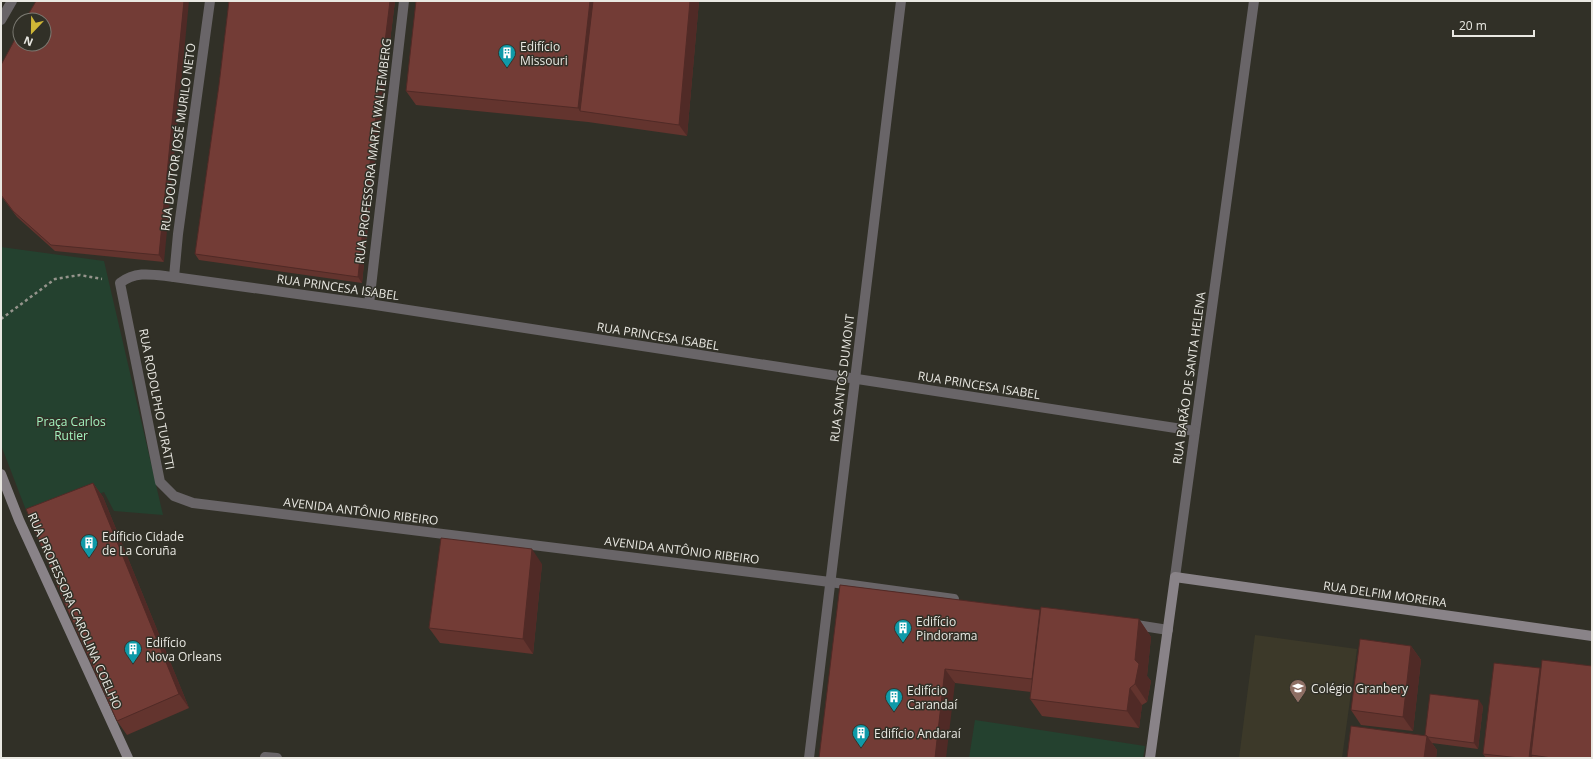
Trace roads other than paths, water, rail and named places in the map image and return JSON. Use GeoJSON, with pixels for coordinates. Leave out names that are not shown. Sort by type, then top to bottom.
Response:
{"type":"FeatureCollection","features":[{"type":"Feature","properties":{"kind":"street"},"geometry":{"type":"LineString","coordinates":[[1,20],[12,1]]}},
{"type":"Feature","properties":{"kind":"street","name":"RUA DOUTOR JOSÉ MURILO NETO"},"geometry":{"type":"LineString","coordinates":[[174,277],[178,234],[210,1]]}},
{"type":"Feature","properties":{"kind":"street","name":"RUA PROFESSORA MARTA WALTEMBERG"},"geometry":{"type":"LineString","coordinates":[[369,304],[404,1]]}},
{"type":"Feature","properties":{"kind":"street","name":"RUA SANTOS DUMONT"},"geometry":{"type":"LineString","coordinates":[[808,758],[901,1]]}},
{"type":"Feature","properties":{"kind":"street","name":"RUA BARÃO DE SANTA HELENA"},"geometry":{"type":"LineString","coordinates":[[1150,758],[1254,1]]}},
{"type":"Feature","properties":{"kind":"street","name":"RUA PRINCESA ISABEL"},"geometry":{"type":"LineString","coordinates":[[120,283],[128,276],[143,273],[174,277],[369,304],[1195,431]]}},
{"type":"Feature","properties":{"kind":"street","name":"RUA RODOLPHO TURATTI"},"geometry":{"type":"LineString","coordinates":[[120,283],[160,482],[174,496],[193,503]]}},
{"type":"Feature","properties":{"kind":"street","name":"RUA PROFESSORA CAROLINA COELHO"},"geometry":{"type":"LineString","coordinates":[[1,474],[19,520],[128,758]]}},
{"type":"Feature","properties":{"kind":"street","name":"AVENIDA ANTÔNIO RIBEIRO"},"geometry":{"type":"LineString","coordinates":[[193,503],[830,582],[963,600]]}},
{"type":"Feature","properties":{"kind":"street","name":"RUA DELFIM MOREIRA"},"geometry":{"type":"LineString","coordinates":[[1175,577],[1592,636]]}},
{"type":"Feature","properties":{"kind":"street"},"geometry":{"type":"LineString","coordinates":[[1120,623],[1168,630]]}},
{"type":"Feature","properties":{"kind":"street"},"geometry":{"type":"LineString","coordinates":[[266,756],[277,758]]}},
{"type":"Feature","properties":{"kind":"place","name":"Edifício Missouri"},"geometry":{"type":"Point","coordinates":[507,68]}},
{"type":"Feature","properties":{"kind":"place","name":"Edíficio Cidade de La Coruña"},"geometry":{"type":"Point","coordinates":[89,558]}},
{"type":"Feature","properties":{"kind":"place","name":"Edifício Pindorama"},"geometry":{"type":"Point","coordinates":[903,643]}},
{"type":"Feature","properties":{"kind":"place","name":"Edifício Nova Orleans"},"geometry":{"type":"Point","coordinates":[133,664]}},
{"type":"Feature","properties":{"kind":"place","name":"Colégio Granbery"},"geometry":{"type":"Point","coordinates":[1298,703]}},
{"type":"Feature","properties":{"kind":"place","name":"Edifício Carandaí"},"geometry":{"type":"Point","coordinates":[894,712]}},
{"type":"Feature","properties":{"kind":"place","name":"Edifício Andaraí"},"geometry":{"type":"Point","coordinates":[861,748]}},
{"type":"Feature","properties":{"kind":"park label","name":"Praça Carlos Rutier"},"geometry":{"type":"Point","coordinates":[71,428]}}]}
